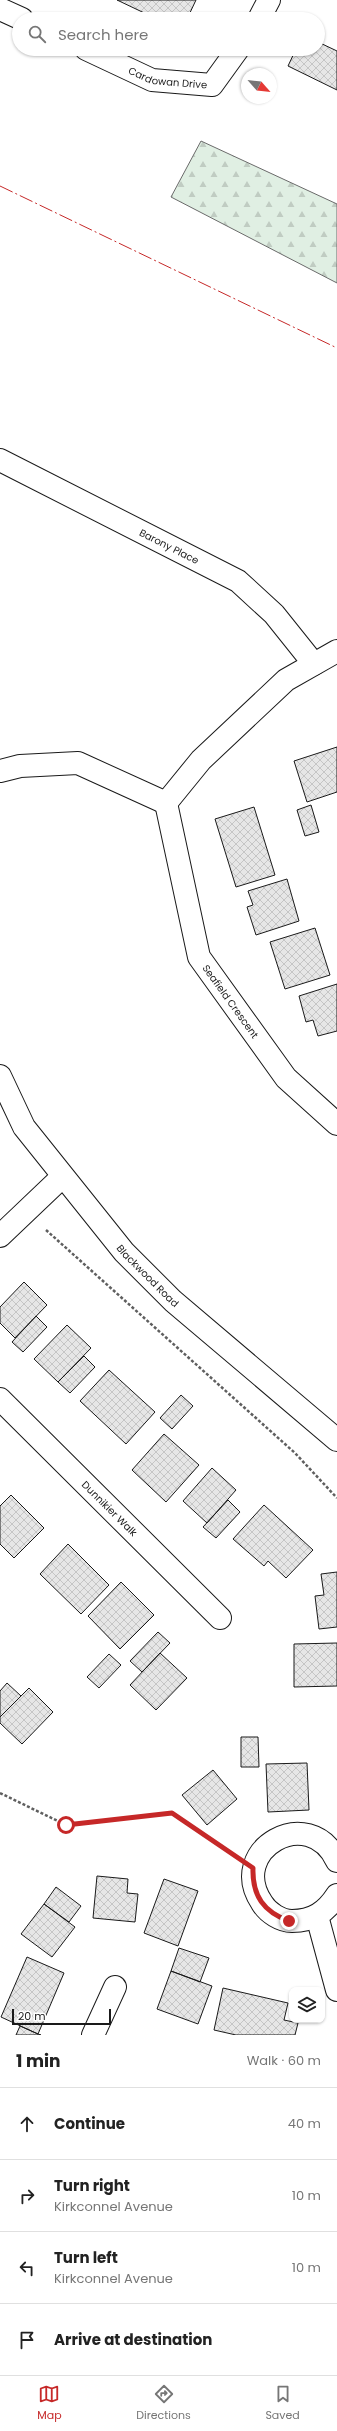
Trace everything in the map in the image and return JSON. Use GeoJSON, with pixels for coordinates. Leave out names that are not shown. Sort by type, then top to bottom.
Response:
{"type":"FeatureCollection","features":[{"type":"Feature","properties":{"kind":"street"},"geometry":{"type":"LineString","coordinates":[[263,12],[269,0]]}},
{"type":"Feature","properties":{"kind":"street"},"geometry":{"type":"LineString","coordinates":[[0,9],[12,14]]}},
{"type":"Feature","properties":{"kind":"street","name":"Cardowan Drive"},"geometry":{"type":"LineString","coordinates":[[101,56],[152,80],[212,85],[233,56]]}},
{"type":"Feature","properties":{"kind":"street","name":"Barony Place"},"geometry":{"type":"LineString","coordinates":[[0,460],[238,581],[274,614],[314,664]]}},
{"type":"Feature","properties":{"kind":"street"},"geometry":{"type":"LineString","coordinates":[[0,771],[20,766],[78,764],[166,803],[201,760],[286,680],[337,651]]}},
{"type":"Feature","properties":{"kind":"street","name":"Seafield Crescent"},"geometry":{"type":"LineString","coordinates":[[166,803],[199,957],[286,1078],[337,1124]]}},
{"type":"Feature","properties":{"kind":"street","name":"Blackwood Road"},"geometry":{"type":"LineString","coordinates":[[0,1076],[24,1127],[62,1177],[124,1252],[173,1301],[337,1440]]}},
{"type":"Feature","properties":{"kind":"street"},"geometry":{"type":"LineString","coordinates":[[0,1236],[27,1213],[62,1177]]}},
{"type":"Feature","properties":{"kind":"street","name":"Dunnikier Walk"},"geometry":{"type":"LineString","coordinates":[[0,1399],[220,1618]]}},
{"type":"Feature","properties":{"kind":"street"},"geometry":{"type":"LineString","coordinates":[[337,1861],[332,1852],[322,1841],[309,1835],[294,1833],[279,1836],[267,1844],[259,1855],[253,1868],[253,1883],[257,1896],[270,1912],[289,1921],[304,1921],[317,1916],[329,1907],[337,1895]]}},
{"type":"Feature","properties":{"kind":"street"},"geometry":{"type":"LineString","coordinates":[[317,1916],[337,1990]]}},
{"type":"Feature","properties":{"kind":"street"},"geometry":{"type":"LineString","coordinates":[[100,2033],[115,1987]]}},
{"type":"Feature","properties":{"kind":"path"},"geometry":{"type":"LineString","coordinates":[[27,1213],[294,1452],[337,1498]]}},
{"type":"Feature","properties":{"kind":"path"},"geometry":{"type":"LineString","coordinates":[[0,1793],[66,1825],[172,1813],[253,1868]]}},
{"type":"Feature","properties":{"kind":"green space"},"geometry":{"type":"Polygon","coordinates":[[[201,141],[337,204],[337,283],[171,197],[201,141]]]}},
{"type":"Feature","properties":{"kind":"building"},"geometry":{"type":"Polygon","coordinates":[[[117,0],[196,0],[190,12],[142,12],[117,0]]]}},
{"type":"Feature","properties":{"kind":"building"},"geometry":{"type":"Polygon","coordinates":[[[325,45],[337,51],[337,90],[288,66],[293,56],[325,56],[325,45]]]}},
{"type":"Feature","properties":{"kind":"building"},"geometry":{"type":"Polygon","coordinates":[[[337,747],[337,792],[307,802],[294,761],[337,747]]]}},
{"type":"Feature","properties":{"kind":"building"},"geometry":{"type":"Polygon","coordinates":[[[311,805],[319,832],[305,836],[297,810],[311,805]]]}},
{"type":"Feature","properties":{"kind":"building"},"geometry":{"type":"Polygon","coordinates":[[[254,807],[275,875],[236,887],[215,819],[254,807]]]}},
{"type":"Feature","properties":{"kind":"building"},"geometry":{"type":"Polygon","coordinates":[[[287,879],[299,921],[256,935],[247,907],[253,905],[248,891],[287,879]]]}},
{"type":"Feature","properties":{"kind":"building"},"geometry":{"type":"Polygon","coordinates":[[[315,928],[330,975],[285,989],[270,942],[315,928]]]}},
{"type":"Feature","properties":{"kind":"building"},"geometry":{"type":"Polygon","coordinates":[[[337,984],[337,1031],[318,1036],[313,1020],[306,1022],[299,996],[337,984]]]}},
{"type":"Feature","properties":{"kind":"building"},"geometry":{"type":"Polygon","coordinates":[[[24,1282],[47,1305],[15,1338],[0,1323],[0,1307],[24,1282]]]}},
{"type":"Feature","properties":{"kind":"building"},"geometry":{"type":"Polygon","coordinates":[[[36,1316],[47,1327],[23,1352],[12,1342],[36,1316]]]}},
{"type":"Feature","properties":{"kind":"building"},"geometry":{"type":"Polygon","coordinates":[[[67,1325],[91,1348],[58,1382],[34,1359],[67,1325]]]}},
{"type":"Feature","properties":{"kind":"building"},"geometry":{"type":"Polygon","coordinates":[[[84,1356],[95,1367],[70,1393],[58,1382],[84,1356]]]}},
{"type":"Feature","properties":{"kind":"building"},"geometry":{"type":"Polygon","coordinates":[[[109,1370],[155,1412],[126,1444],[80,1401],[109,1370]]]}},
{"type":"Feature","properties":{"kind":"building"},"geometry":{"type":"Polygon","coordinates":[[[181,1395],[193,1406],[172,1429],[160,1418],[181,1395]]]}},
{"type":"Feature","properties":{"kind":"building"},"geometry":{"type":"Polygon","coordinates":[[[164,1434],[199,1465],[166,1502],[132,1470],[164,1434]]]}},
{"type":"Feature","properties":{"kind":"building"},"geometry":{"type":"Polygon","coordinates":[[[212,1468],[236,1490],[207,1523],[183,1501],[212,1468]]]}},
{"type":"Feature","properties":{"kind":"building"},"geometry":{"type":"Polygon","coordinates":[[[11,1495],[44,1528],[14,1558],[0,1544],[0,1506],[11,1495]]]}},
{"type":"Feature","properties":{"kind":"building"},"geometry":{"type":"Polygon","coordinates":[[[228,1500],[240,1512],[216,1538],[203,1527],[228,1500]]]}},
{"type":"Feature","properties":{"kind":"building"},"geometry":{"type":"Polygon","coordinates":[[[264,1505],[313,1550],[286,1578],[268,1561],[264,1566],[233,1539],[264,1505]]]}},
{"type":"Feature","properties":{"kind":"building"},"geometry":{"type":"Polygon","coordinates":[[[68,1544],[109,1585],[81,1614],[40,1574],[68,1544]]]}},
{"type":"Feature","properties":{"kind":"building"},"geometry":{"type":"Polygon","coordinates":[[[337,1572],[337,1627],[319,1629],[315,1596],[324,1595],[321,1574],[337,1572]]]}},
{"type":"Feature","properties":{"kind":"building"},"geometry":{"type":"Polygon","coordinates":[[[121,1582],[154,1615],[120,1649],[88,1616],[121,1582]]]}},
{"type":"Feature","properties":{"kind":"building"},"geometry":{"type":"Polygon","coordinates":[[[158,1632],[170,1643],[142,1672],[130,1661],[158,1632]]]}},
{"type":"Feature","properties":{"kind":"building"},"geometry":{"type":"Polygon","coordinates":[[[337,1643],[337,1686],[294,1687],[294,1644],[337,1643]]]}},
{"type":"Feature","properties":{"kind":"building"},"geometry":{"type":"Polygon","coordinates":[[[160,1653],[187,1678],[156,1710],[130,1685],[160,1653]]]}},
{"type":"Feature","properties":{"kind":"building"},"geometry":{"type":"Polygon","coordinates":[[[109,1654],[121,1665],[99,1688],[87,1677],[109,1654]]]}},
{"type":"Feature","properties":{"kind":"building"},"geometry":{"type":"Polygon","coordinates":[[[7,1683],[21,1696],[0,1717],[0,1691],[7,1683]]]}},
{"type":"Feature","properties":{"kind":"building"},"geometry":{"type":"Polygon","coordinates":[[[29,1688],[53,1712],[22,1744],[0,1723],[0,1717],[29,1688]]]}},
{"type":"Feature","properties":{"kind":"building"},"geometry":{"type":"Polygon","coordinates":[[[241,1737],[258,1737],[259,1767],[241,1767],[241,1737]]]}},
{"type":"Feature","properties":{"kind":"building"},"geometry":{"type":"Polygon","coordinates":[[[307,1763],[309,1810],[268,1812],[266,1764],[307,1763]]]}},
{"type":"Feature","properties":{"kind":"building"},"geometry":{"type":"Polygon","coordinates":[[[213,1770],[237,1799],[207,1825],[182,1795],[213,1770]]]}},
{"type":"Feature","properties":{"kind":"building"},"geometry":{"type":"Polygon","coordinates":[[[97,1876],[128,1879],[127,1893],[138,1894],[135,1922],[93,1918],[97,1876]]]}},
{"type":"Feature","properties":{"kind":"building"},"geometry":{"type":"Polygon","coordinates":[[[164,1879],[198,1891],[178,1946],[144,1933],[164,1879]]]}},
{"type":"Feature","properties":{"kind":"building"},"geometry":{"type":"Polygon","coordinates":[[[56,1887],[81,1906],[69,1922],[44,1904],[56,1887]]]}},
{"type":"Feature","properties":{"kind":"building"},"geometry":{"type":"Polygon","coordinates":[[[44,1904],[75,1927],[52,1957],[21,1934],[44,1904]]]}},
{"type":"Feature","properties":{"kind":"building"},"geometry":{"type":"Polygon","coordinates":[[[179,1948],[209,1958],[200,1982],[171,1971],[179,1948]]]}},
{"type":"Feature","properties":{"kind":"building"},"geometry":{"type":"Polygon","coordinates":[[[27,1957],[64,1973],[38,2034],[1,2017],[27,1957]]]}},
{"type":"Feature","properties":{"kind":"building"},"geometry":{"type":"Polygon","coordinates":[[[171,1971],[212,1986],[198,2024],[157,2009],[171,1971]]]}},
{"type":"Feature","properties":{"kind":"building"},"geometry":{"type":"Polygon","coordinates":[[[223,1988],[288,2003],[284,2020],[289,2021],[289,2023],[298,2023],[295,2035],[236,2035],[214,2030],[223,1988]]]}},
{"type":"Feature","properties":{"kind":"building"},"geometry":{"type":"Polygon","coordinates":[[[20,2026],[38,2034],[41,2035],[16,2035],[20,2026]]]}},
{"type":"Feature","properties":{"kind":"power"},"geometry":{"type":"LineString","coordinates":[[0,186],[337,348]]}},
{"type":"Feature","properties":{"kind":"route"},"geometry":{"type":"LineString","coordinates":[[66,1825],[172,1813],[253,1868],[253,1883],[257,1896],[265,1908],[276,1916],[289,1921]]}}]}
